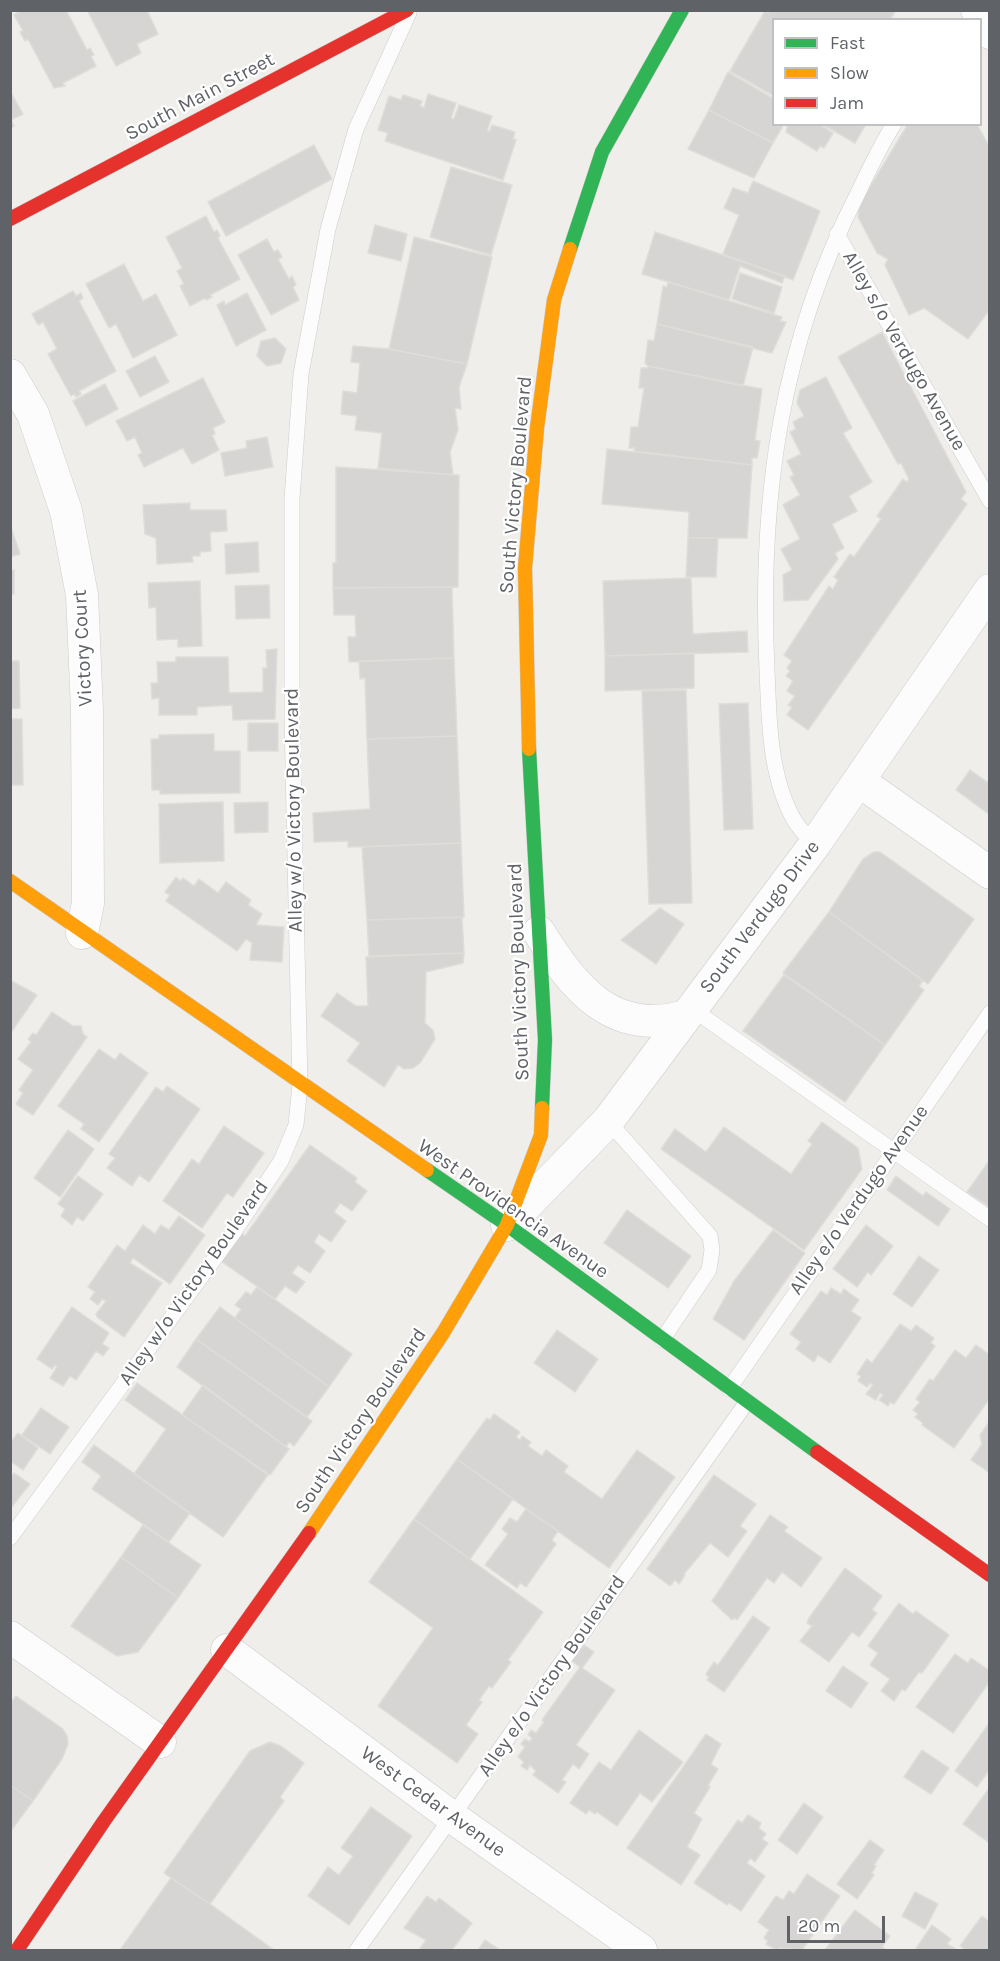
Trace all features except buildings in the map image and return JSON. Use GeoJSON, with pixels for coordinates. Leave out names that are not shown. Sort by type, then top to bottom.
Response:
{"type":"FeatureCollection","features":[{"type":"Feature","properties":{"kind":"main road","name":"South Main Street"},"geometry":{"type":"LineString","coordinates":[[10,219],[409,10]]}},
{"type":"Feature","properties":{"kind":"main road"},"geometry":{"type":"LineString","coordinates":[[665,10],[679,15]]}},
{"type":"Feature","properties":{"kind":"main road","name":"South Victory Boulevard"},"geometry":{"type":"LineString","coordinates":[[17,1950],[160,1742],[275,1585],[443,1333],[507,1225],[541,1135],[545,1040],[529,748],[525,568],[537,428],[554,300],[602,152],[679,15]]}},
{"type":"Feature","properties":{"kind":"main road","name":"West Providencia Avenue"},"geometry":{"type":"LineString","coordinates":[[10,881],[300,1084],[507,1225],[729,1389],[990,1575]]}},
{"type":"Feature","properties":{"kind":"street"},"geometry":{"type":"LineString","coordinates":[[982,19],[990,33]]}},
{"type":"Feature","properties":{"kind":"street","name":"Victory Court"},"geometry":{"type":"LineString","coordinates":[[10,375],[33,414],[66,511],[82,595],[87,710],[88,903],[82,933]]}},
{"type":"Feature","properties":{"kind":"street","name":"South Verdugo Drive"},"geometry":{"type":"LineString","coordinates":[[507,1225],[608,1121],[815,844],[990,590]]}},
{"type":"Feature","properties":{"kind":"street"},"geometry":{"type":"LineString","coordinates":[[859,780],[990,873]]}},
{"type":"Feature","properties":{"kind":"street"},"geometry":{"type":"LineString","coordinates":[[539,932],[562,968],[584,994],[602,1006],[624,1016],[650,1020],[668,1021],[689,1012]]}},
{"type":"Feature","properties":{"kind":"street"},"geometry":{"type":"LineString","coordinates":[[10,1637],[160,1742]]}},
{"type":"Feature","properties":{"kind":"street","name":"West Cedar Avenue"},"geometry":{"type":"LineString","coordinates":[[227,1650],[452,1817],[641,1950]]}},
{"type":"Feature","properties":{"kind":"lane","name":"Alley w/o Victory Boulevard"},"geometry":{"type":"LineString","coordinates":[[10,1538],[234,1232],[281,1161],[296,1125],[300,1084],[292,719],[292,499],[301,375],[328,229],[356,129],[409,10]]}},
{"type":"Feature","properties":{"kind":"lane"},"geometry":{"type":"LineString","coordinates":[[815,844],[795,821],[779,784],[770,731],[764,600],[771,488],[784,393],[807,314],[837,234],[893,126]]}},
{"type":"Feature","properties":{"kind":"lane","name":"Alley s/o Verdugo Avenue"},"geometry":{"type":"LineString","coordinates":[[837,234],[990,501]]}},
{"type":"Feature","properties":{"kind":"lane"},"geometry":{"type":"LineString","coordinates":[[689,1012],[990,1219]]}},
{"type":"Feature","properties":{"kind":"lane","name":"Alley e/o Verdugo Avenue"},"geometry":{"type":"LineString","coordinates":[[729,1389],[892,1150],[990,1013]]}},
{"type":"Feature","properties":{"kind":"lane"},"geometry":{"type":"LineString","coordinates":[[608,1121],[710,1236],[712,1250],[709,1270],[662,1340]]}},
{"type":"Feature","properties":{"kind":"lane","name":"Alley e/o Victory Boulevard"},"geometry":{"type":"LineString","coordinates":[[357,1950],[747,1402]]}},
{"type":"Feature","properties":{"kind":"traffic: fast"},"geometry":{"type":"LineString","coordinates":[[570,249],[602,152],[682,10]]}},
{"type":"Feature","properties":{"kind":"traffic: fast"},"geometry":{"type":"LineString","coordinates":[[529,749],[545,1040],[542,1108]]}},
{"type":"Feature","properties":{"kind":"traffic: fast"},"geometry":{"type":"LineString","coordinates":[[427,1170],[507,1225],[817,1452]]}},
{"type":"Feature","properties":{"kind":"traffic: slow"},"geometry":{"type":"LineString","coordinates":[[529,749],[525,568],[537,428],[554,300],[570,249]]}},
{"type":"Feature","properties":{"kind":"traffic: slow"},"geometry":{"type":"LineString","coordinates":[[10,881],[427,1170]]}},
{"type":"Feature","properties":{"kind":"traffic: slow"},"geometry":{"type":"LineString","coordinates":[[309,1533],[443,1333],[507,1225],[541,1135],[542,1108]]}},
{"type":"Feature","properties":{"kind":"traffic: jam"},"geometry":{"type":"LineString","coordinates":[[10,219],[407,10]]}},
{"type":"Feature","properties":{"kind":"traffic: jam"},"geometry":{"type":"LineString","coordinates":[[817,1452],[990,1575]]}},
{"type":"Feature","properties":{"kind":"traffic: jam"},"geometry":{"type":"LineString","coordinates":[[17,1950],[104,1821],[309,1533]]}}]}
